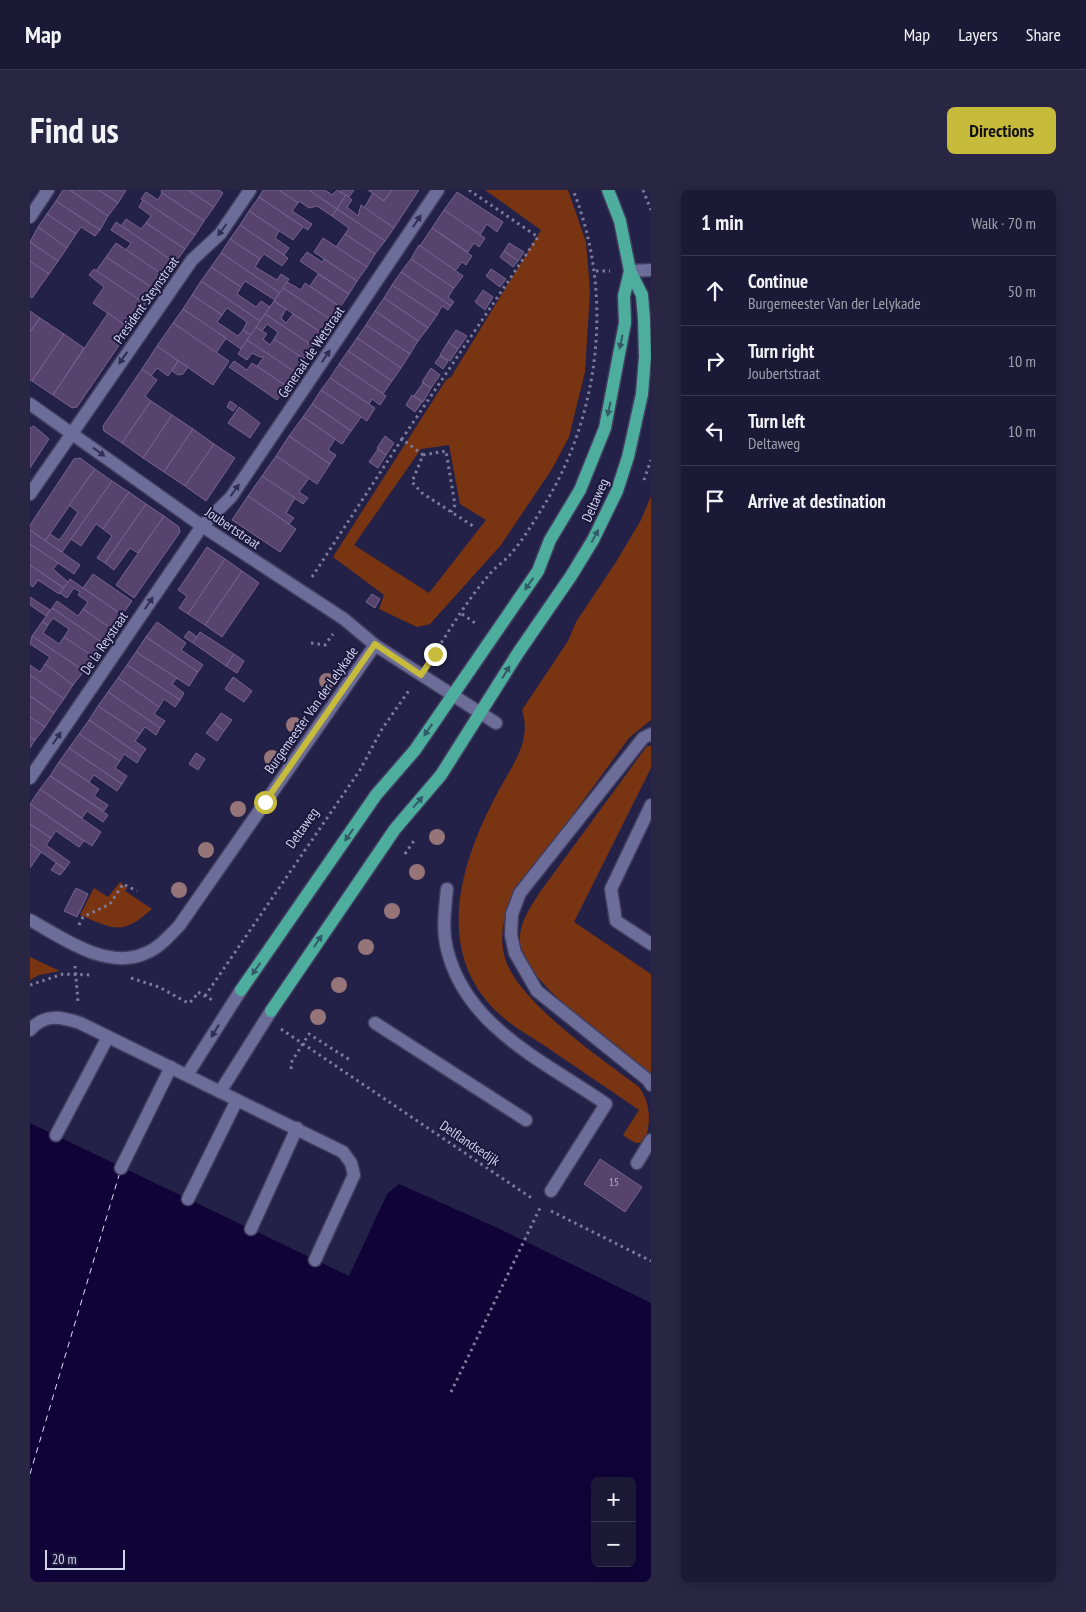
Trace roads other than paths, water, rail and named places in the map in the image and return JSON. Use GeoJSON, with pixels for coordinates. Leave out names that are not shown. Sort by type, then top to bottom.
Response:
{"type":"FeatureCollection","features":[{"type":"Feature","properties":{"kind":"main road","name":"Deltaweg"},"geometry":{"type":"LineString","coordinates":[[270,1010],[395,829],[441,775],[481,714],[518,652],[571,576],[593,540],[617,491],[628,457],[642,394],[645,357],[642,295],[630,271],[620,221],[608,190]]}},
{"type":"Feature","properties":{"kind":"main road","name":"Deltaweg"},"geometry":{"type":"LineString","coordinates":[[242,990],[376,795],[404,764],[538,571],[550,540],[576,498],[596,456],[605,428],[625,323],[624,296],[630,271]]}},
{"type":"Feature","properties":{"kind":"street"},"geometry":{"type":"LineString","coordinates":[[30,217],[48,190]]}},
{"type":"Feature","properties":{"kind":"street","name":"President Steynstraat"},"geometry":{"type":"LineString","coordinates":[[30,494],[71,432],[192,260],[220,234],[250,190]]}},
{"type":"Feature","properties":{"kind":"street","name":"Generaal de Wetstraat"},"geometry":{"type":"LineString","coordinates":[[202,526],[231,496],[438,190]]}},
{"type":"Feature","properties":{"kind":"street"},"geometry":{"type":"LineString","coordinates":[[630,271],[651,270]]}},
{"type":"Feature","properties":{"kind":"street","name":"Joubertstraat"},"geometry":{"type":"LineString","coordinates":[[30,404],[202,526],[344,619],[375,644],[452,696]]}},
{"type":"Feature","properties":{"kind":"street","name":"De la Reystraat"},"geometry":{"type":"LineString","coordinates":[[30,778],[202,526]]}},
{"type":"Feature","properties":{"kind":"street","name":"Burgemeester Van der Lelykade"},"geometry":{"type":"LineString","coordinates":[[30,920],[109,959],[145,954],[162,943],[179,926],[375,644]]}},
{"type":"Feature","properties":{"kind":"street"},"geometry":{"type":"LineString","coordinates":[[452,696],[496,723]]}},
{"type":"Feature","properties":{"kind":"street"},"geometry":{"type":"LineString","coordinates":[[651,734],[643,738],[520,893],[512,914],[511,935],[515,953],[537,991],[648,1080],[651,1085]]}},
{"type":"Feature","properties":{"kind":"street"},"geometry":{"type":"LineString","coordinates":[[651,805],[611,889],[616,922],[651,944]]}},
{"type":"Feature","properties":{"kind":"street"},"geometry":{"type":"LineString","coordinates":[[447,889],[444,919],[447,949],[461,984],[477,1009],[508,1038],[606,1104],[551,1191]]}},
{"type":"Feature","properties":{"kind":"street"},"geometry":{"type":"LineString","coordinates":[[187,1075],[242,990]]}},
{"type":"Feature","properties":{"kind":"street"},"geometry":{"type":"LineString","coordinates":[[220,1092],[270,1010]]}},
{"type":"Feature","properties":{"kind":"street"},"geometry":{"type":"LineString","coordinates":[[30,1030],[37,1022],[48,1018],[60,1017],[80,1023],[343,1152],[350,1162],[354,1175],[315,1260]]}},
{"type":"Feature","properties":{"kind":"street"},"geometry":{"type":"LineString","coordinates":[[375,1022],[526,1120]]}},
{"type":"Feature","properties":{"kind":"street"},"geometry":{"type":"LineString","coordinates":[[56,1135],[108,1037]]}},
{"type":"Feature","properties":{"kind":"street"},"geometry":{"type":"LineString","coordinates":[[122,1168],[171,1067]]}},
{"type":"Feature","properties":{"kind":"street"},"geometry":{"type":"LineString","coordinates":[[188,1199],[237,1100]]}},
{"type":"Feature","properties":{"kind":"street"},"geometry":{"type":"LineString","coordinates":[[251,1230],[297,1128]]}},
{"type":"Feature","properties":{"kind":"street"},"geometry":{"type":"LineString","coordinates":[[637,1163],[651,1140]]}}]}
